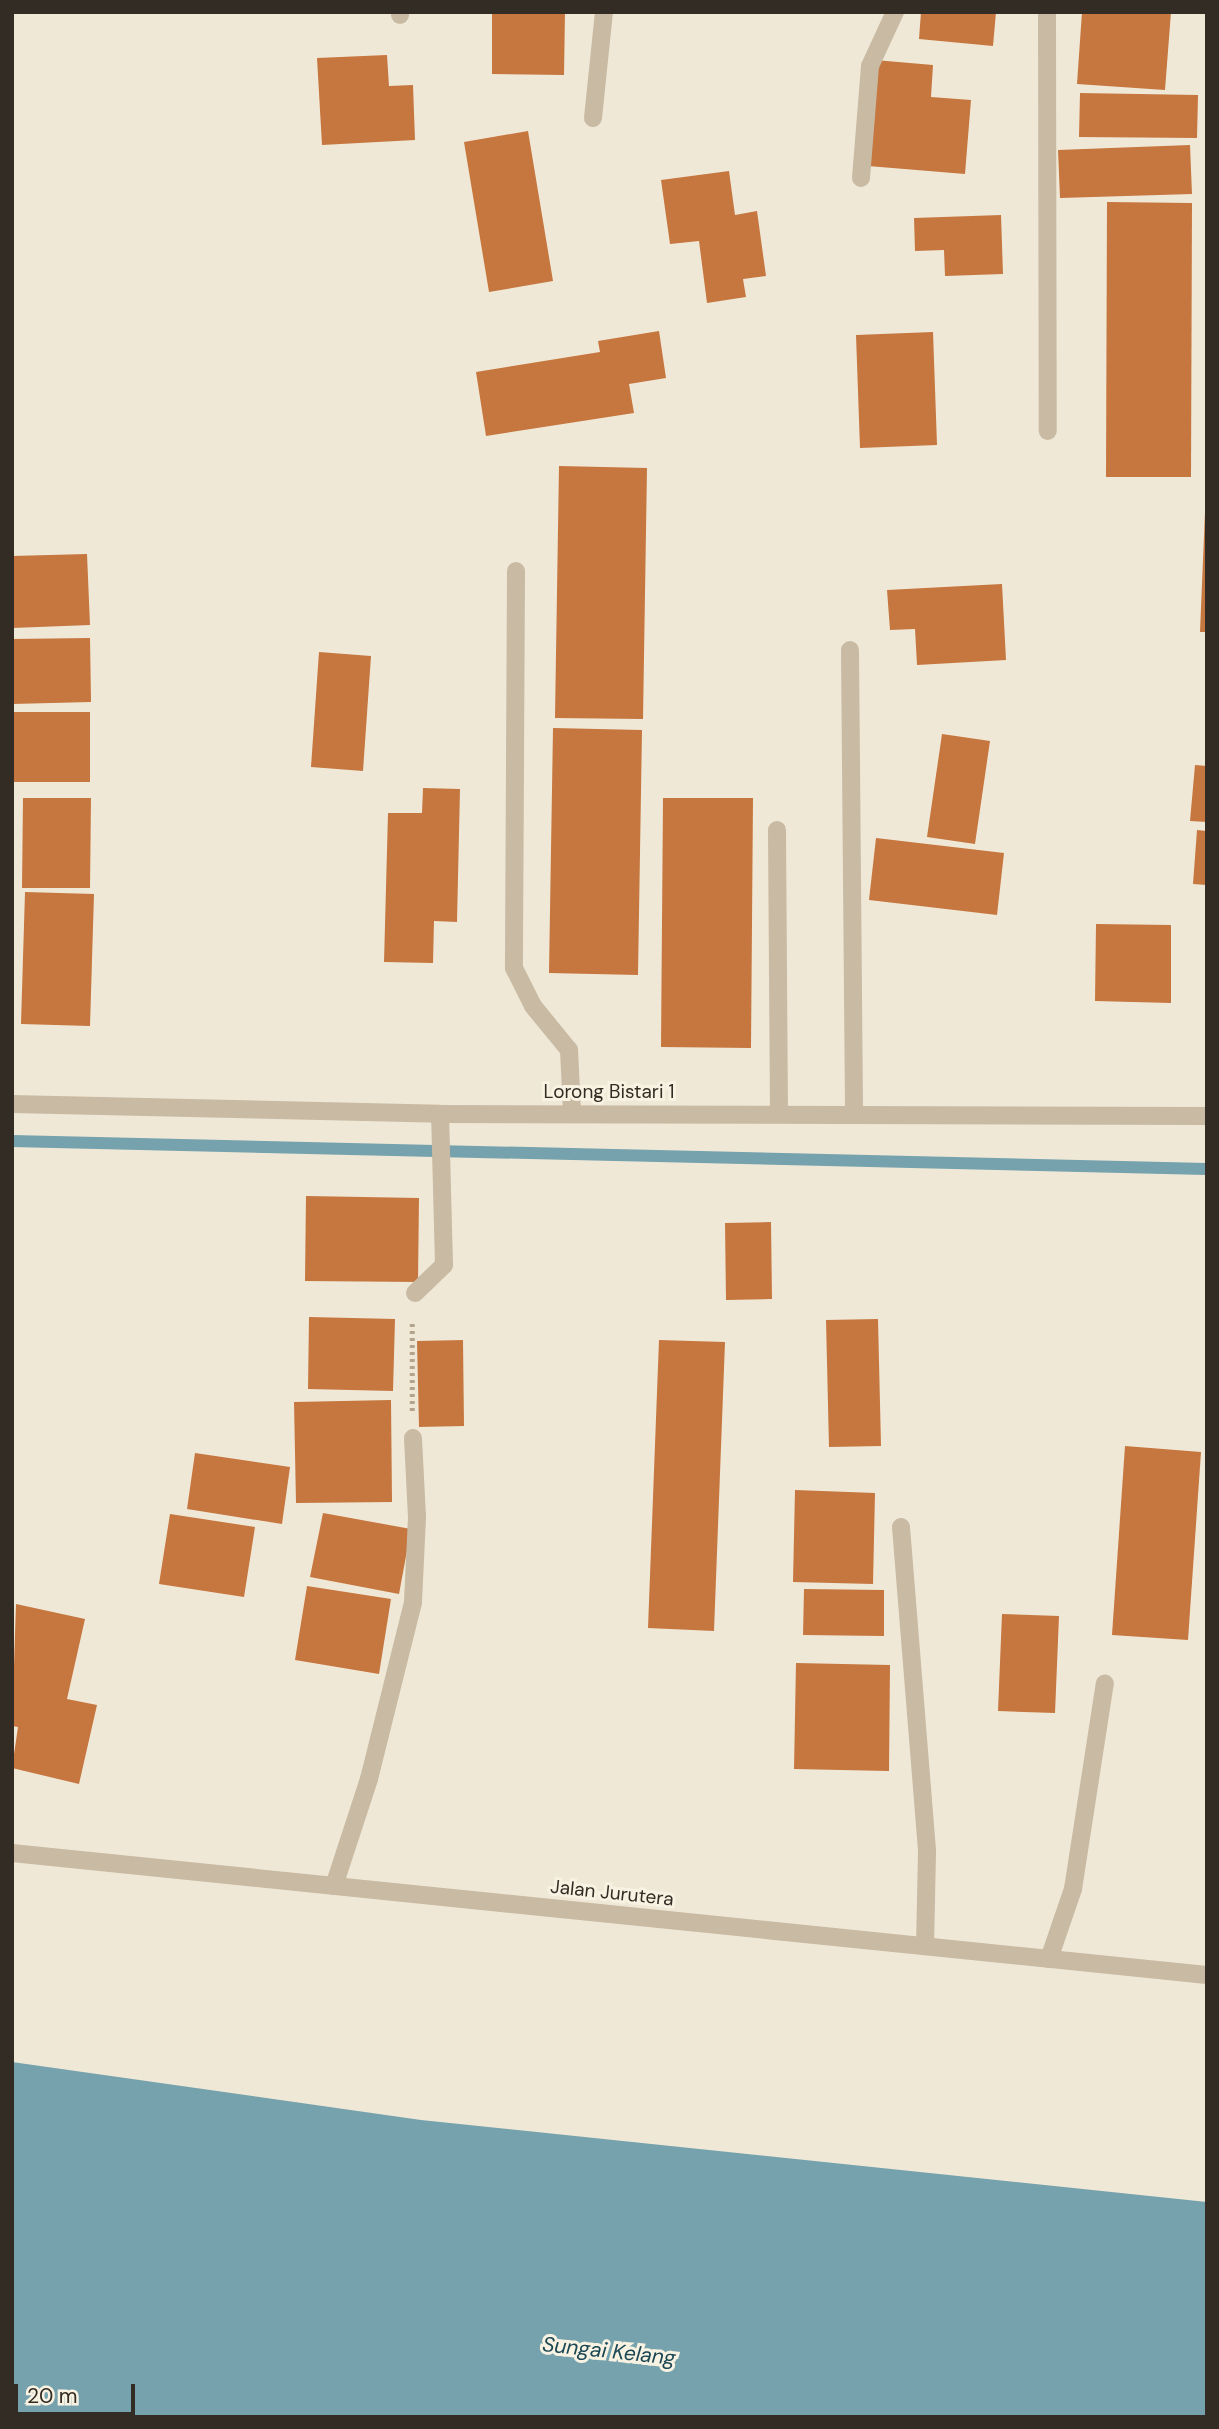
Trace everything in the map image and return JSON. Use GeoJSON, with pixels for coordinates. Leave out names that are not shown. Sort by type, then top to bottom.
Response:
{"type":"FeatureCollection","features":[{"type":"Feature","properties":{"kind":"street"},"geometry":{"type":"LineString","coordinates":[[593,118],[604,12]]}},
{"type":"Feature","properties":{"kind":"street"},"geometry":{"type":"LineString","coordinates":[[861,178],[870,66],[895,12]]}},
{"type":"Feature","properties":{"kind":"street"},"geometry":{"type":"LineString","coordinates":[[1047,12],[1048,431]]}},
{"type":"Feature","properties":{"kind":"street"},"geometry":{"type":"LineString","coordinates":[[516,571],[514,968],[533,1006],[569,1050],[572,1112]]}},
{"type":"Feature","properties":{"kind":"street"},"geometry":{"type":"LineString","coordinates":[[850,650],[854,1114]]}},
{"type":"Feature","properties":{"kind":"street"},"geometry":{"type":"LineString","coordinates":[[777,830],[779,1113]]}},
{"type":"Feature","properties":{"kind":"street","name":"Lorong Bistari 1"},"geometry":{"type":"LineString","coordinates":[[12,1104],[440,1114],[572,1112],[1207,1116]]}},
{"type":"Feature","properties":{"kind":"street"},"geometry":{"type":"LineString","coordinates":[[415,1293],[444,1265],[440,1114]]}},
{"type":"Feature","properties":{"kind":"street"},"geometry":{"type":"LineString","coordinates":[[334,1886],[373,1767],[413,1602],[417,1517],[413,1438]]}},
{"type":"Feature","properties":{"kind":"street"},"geometry":{"type":"LineString","coordinates":[[901,1527],[927,1852],[925,1946]]}},
{"type":"Feature","properties":{"kind":"street"},"geometry":{"type":"LineString","coordinates":[[1049,1959],[1073,1889],[1105,1683]]}},
{"type":"Feature","properties":{"kind":"street","name":"Jalan Jurutera"},"geometry":{"type":"LineString","coordinates":[[12,1853],[1207,1975]]}},
{"type":"Feature","properties":{"kind":"path"},"geometry":{"type":"LineString","coordinates":[[413,1438],[409,1352],[415,1293]]}},
{"type":"Feature","properties":{"kind":"water","name":"Sungai Kelang"},"geometry":{"type":"Polygon","coordinates":[[[12,2062],[421,2120],[1207,2202],[1207,2417],[12,2417],[12,2062]]]}},
{"type":"Feature","properties":{"kind":"building"},"geometry":{"type":"Polygon","coordinates":[[[492,12],[565,12],[564,75],[492,74],[492,12]]]}},
{"type":"Feature","properties":{"kind":"building"},"geometry":{"type":"Polygon","coordinates":[[[921,12],[996,12],[993,46],[919,39],[921,12]]]}},
{"type":"Feature","properties":{"kind":"building"},"geometry":{"type":"Polygon","coordinates":[[[1082,12],[1171,12],[1165,90],[1077,84],[1082,12]]]}},
{"type":"Feature","properties":{"kind":"building"},"geometry":{"type":"Polygon","coordinates":[[[387,55],[389,86],[413,85],[415,140],[322,145],[317,58],[387,55]]]}},
{"type":"Feature","properties":{"kind":"building"},"geometry":{"type":"Polygon","coordinates":[[[875,60],[933,65],[931,97],[971,100],[965,174],[868,166],[875,60]]]}},
{"type":"Feature","properties":{"kind":"building"},"geometry":{"type":"Polygon","coordinates":[[[1080,93],[1198,95],[1197,138],[1079,137],[1080,93]]]}},
{"type":"Feature","properties":{"kind":"building"},"geometry":{"type":"Polygon","coordinates":[[[528,131],[553,281],[489,292],[464,142],[528,131]]]}},
{"type":"Feature","properties":{"kind":"building"},"geometry":{"type":"Polygon","coordinates":[[[1190,145],[1192,194],[1060,198],[1058,150],[1190,145]]]}},
{"type":"Feature","properties":{"kind":"building"},"geometry":{"type":"Polygon","coordinates":[[[729,171],[735,215],[757,211],[766,276],[743,279],[746,297],[707,303],[699,241],[670,244],[661,180],[729,171]]]}},
{"type":"Feature","properties":{"kind":"building"},"geometry":{"type":"Polygon","coordinates":[[[1107,202],[1192,203],[1191,477],[1106,477],[1107,202]]]}},
{"type":"Feature","properties":{"kind":"building"},"geometry":{"type":"Polygon","coordinates":[[[1001,215],[1003,274],[945,276],[944,250],[915,251],[914,218],[1001,215]]]}},
{"type":"Feature","properties":{"kind":"building"},"geometry":{"type":"Polygon","coordinates":[[[659,331],[666,378],[629,384],[634,413],[486,436],[476,372],[600,352],[598,341],[659,331]]]}},
{"type":"Feature","properties":{"kind":"building"},"geometry":{"type":"Polygon","coordinates":[[[933,332],[937,445],[860,448],[856,335],[933,332]]]}},
{"type":"Feature","properties":{"kind":"building"},"geometry":{"type":"Polygon","coordinates":[[[559,466],[647,468],[643,719],[555,718],[559,466]]]}},
{"type":"Feature","properties":{"kind":"building"},"geometry":{"type":"Polygon","coordinates":[[[1205,512],[1207,632],[1200,632],[1205,512]]]}},
{"type":"Feature","properties":{"kind":"building"},"geometry":{"type":"Polygon","coordinates":[[[87,554],[90,625],[12,628],[12,556],[87,554]]]}},
{"type":"Feature","properties":{"kind":"building"},"geometry":{"type":"Polygon","coordinates":[[[1002,584],[1006,660],[917,665],[915,629],[890,630],[887,590],[1002,584]]]}},
{"type":"Feature","properties":{"kind":"building"},"geometry":{"type":"Polygon","coordinates":[[[90,638],[91,702],[12,704],[12,639],[90,638]]]}},
{"type":"Feature","properties":{"kind":"building"},"geometry":{"type":"Polygon","coordinates":[[[319,652],[371,656],[363,771],[311,767],[319,652]]]}},
{"type":"Feature","properties":{"kind":"building"},"geometry":{"type":"Polygon","coordinates":[[[12,712],[90,712],[90,782],[12,782],[12,712]]]}},
{"type":"Feature","properties":{"kind":"building"},"geometry":{"type":"Polygon","coordinates":[[[553,728],[642,730],[638,975],[549,973],[553,728]]]}},
{"type":"Feature","properties":{"kind":"building"},"geometry":{"type":"Polygon","coordinates":[[[942,734],[990,741],[975,844],[927,837],[942,734]]]}},
{"type":"Feature","properties":{"kind":"building"},"geometry":{"type":"Polygon","coordinates":[[[1195,765],[1207,766],[1207,822],[1190,821],[1195,765]]]}},
{"type":"Feature","properties":{"kind":"building"},"geometry":{"type":"Polygon","coordinates":[[[423,788],[460,789],[457,922],[434,921],[433,963],[384,962],[388,813],[422,813],[423,788]]]}},
{"type":"Feature","properties":{"kind":"building"},"geometry":{"type":"Polygon","coordinates":[[[23,798],[91,798],[90,888],[22,888],[23,798]]]}},
{"type":"Feature","properties":{"kind":"building"},"geometry":{"type":"Polygon","coordinates":[[[663,798],[753,798],[751,1048],[661,1047],[663,798]]]}},
{"type":"Feature","properties":{"kind":"building"},"geometry":{"type":"Polygon","coordinates":[[[1197,830],[1207,831],[1207,885],[1193,884],[1197,830]]]}},
{"type":"Feature","properties":{"kind":"building"},"geometry":{"type":"Polygon","coordinates":[[[876,838],[1004,853],[997,915],[869,900],[876,838]]]}},
{"type":"Feature","properties":{"kind":"building"},"geometry":{"type":"Polygon","coordinates":[[[25,892],[94,894],[90,1026],[21,1024],[25,892]]]}},
{"type":"Feature","properties":{"kind":"building"},"geometry":{"type":"Polygon","coordinates":[[[1096,924],[1171,925],[1171,1003],[1095,1001],[1096,924]]]}},
{"type":"Feature","properties":{"kind":"building"},"geometry":{"type":"Polygon","coordinates":[[[306,1196],[419,1198],[418,1282],[305,1281],[306,1196]]]}},
{"type":"Feature","properties":{"kind":"building"},"geometry":{"type":"Polygon","coordinates":[[[771,1222],[772,1299],[726,1300],[725,1223],[771,1222]]]}},
{"type":"Feature","properties":{"kind":"building"},"geometry":{"type":"Polygon","coordinates":[[[309,1317],[395,1319],[393,1391],[308,1389],[309,1317]]]}},
{"type":"Feature","properties":{"kind":"building"},"geometry":{"type":"Polygon","coordinates":[[[878,1319],[881,1446],[829,1447],[826,1320],[878,1319]]]}},
{"type":"Feature","properties":{"kind":"building"},"geometry":{"type":"Polygon","coordinates":[[[463,1340],[464,1426],[419,1427],[417,1341],[463,1340]]]}},
{"type":"Feature","properties":{"kind":"building"},"geometry":{"type":"Polygon","coordinates":[[[659,1340],[725,1342],[714,1631],[648,1628],[659,1340]]]}},
{"type":"Feature","properties":{"kind":"building"},"geometry":{"type":"Polygon","coordinates":[[[391,1400],[392,1502],[296,1503],[294,1402],[391,1400]]]}},
{"type":"Feature","properties":{"kind":"building"},"geometry":{"type":"Polygon","coordinates":[[[1125,1446],[1201,1452],[1188,1640],[1112,1635],[1125,1446]]]}},
{"type":"Feature","properties":{"kind":"building"},"geometry":{"type":"Polygon","coordinates":[[[195,1453],[290,1467],[282,1524],[187,1509],[195,1453]]]}},
{"type":"Feature","properties":{"kind":"building"},"geometry":{"type":"Polygon","coordinates":[[[795,1490],[875,1493],[873,1584],[793,1582],[795,1490]]]}},
{"type":"Feature","properties":{"kind":"building"},"geometry":{"type":"Polygon","coordinates":[[[323,1513],[411,1529],[399,1594],[310,1577],[323,1513]]]}},
{"type":"Feature","properties":{"kind":"building"},"geometry":{"type":"Polygon","coordinates":[[[170,1514],[255,1527],[244,1597],[159,1584],[170,1514]]]}},
{"type":"Feature","properties":{"kind":"building"},"geometry":{"type":"Polygon","coordinates":[[[307,1586],[391,1599],[379,1674],[295,1660],[307,1586]]]}},
{"type":"Feature","properties":{"kind":"building"},"geometry":{"type":"Polygon","coordinates":[[[804,1589],[884,1590],[884,1636],[803,1635],[804,1589]]]}},
{"type":"Feature","properties":{"kind":"building"},"geometry":{"type":"Polygon","coordinates":[[[16,1604],[85,1619],[67,1699],[97,1705],[79,1784],[12,1768],[18,1727],[12,1726],[16,1604]]]}},
{"type":"Feature","properties":{"kind":"building"},"geometry":{"type":"Polygon","coordinates":[[[1002,1614],[1059,1616],[1055,1713],[998,1711],[1002,1614]]]}},
{"type":"Feature","properties":{"kind":"building"},"geometry":{"type":"Polygon","coordinates":[[[796,1663],[890,1665],[889,1771],[794,1769],[796,1663]]]}},
{"type":"Feature","properties":{"kind":"waterway"},"geometry":{"type":"LineString","coordinates":[[12,1141],[1207,1169]]}}]}
